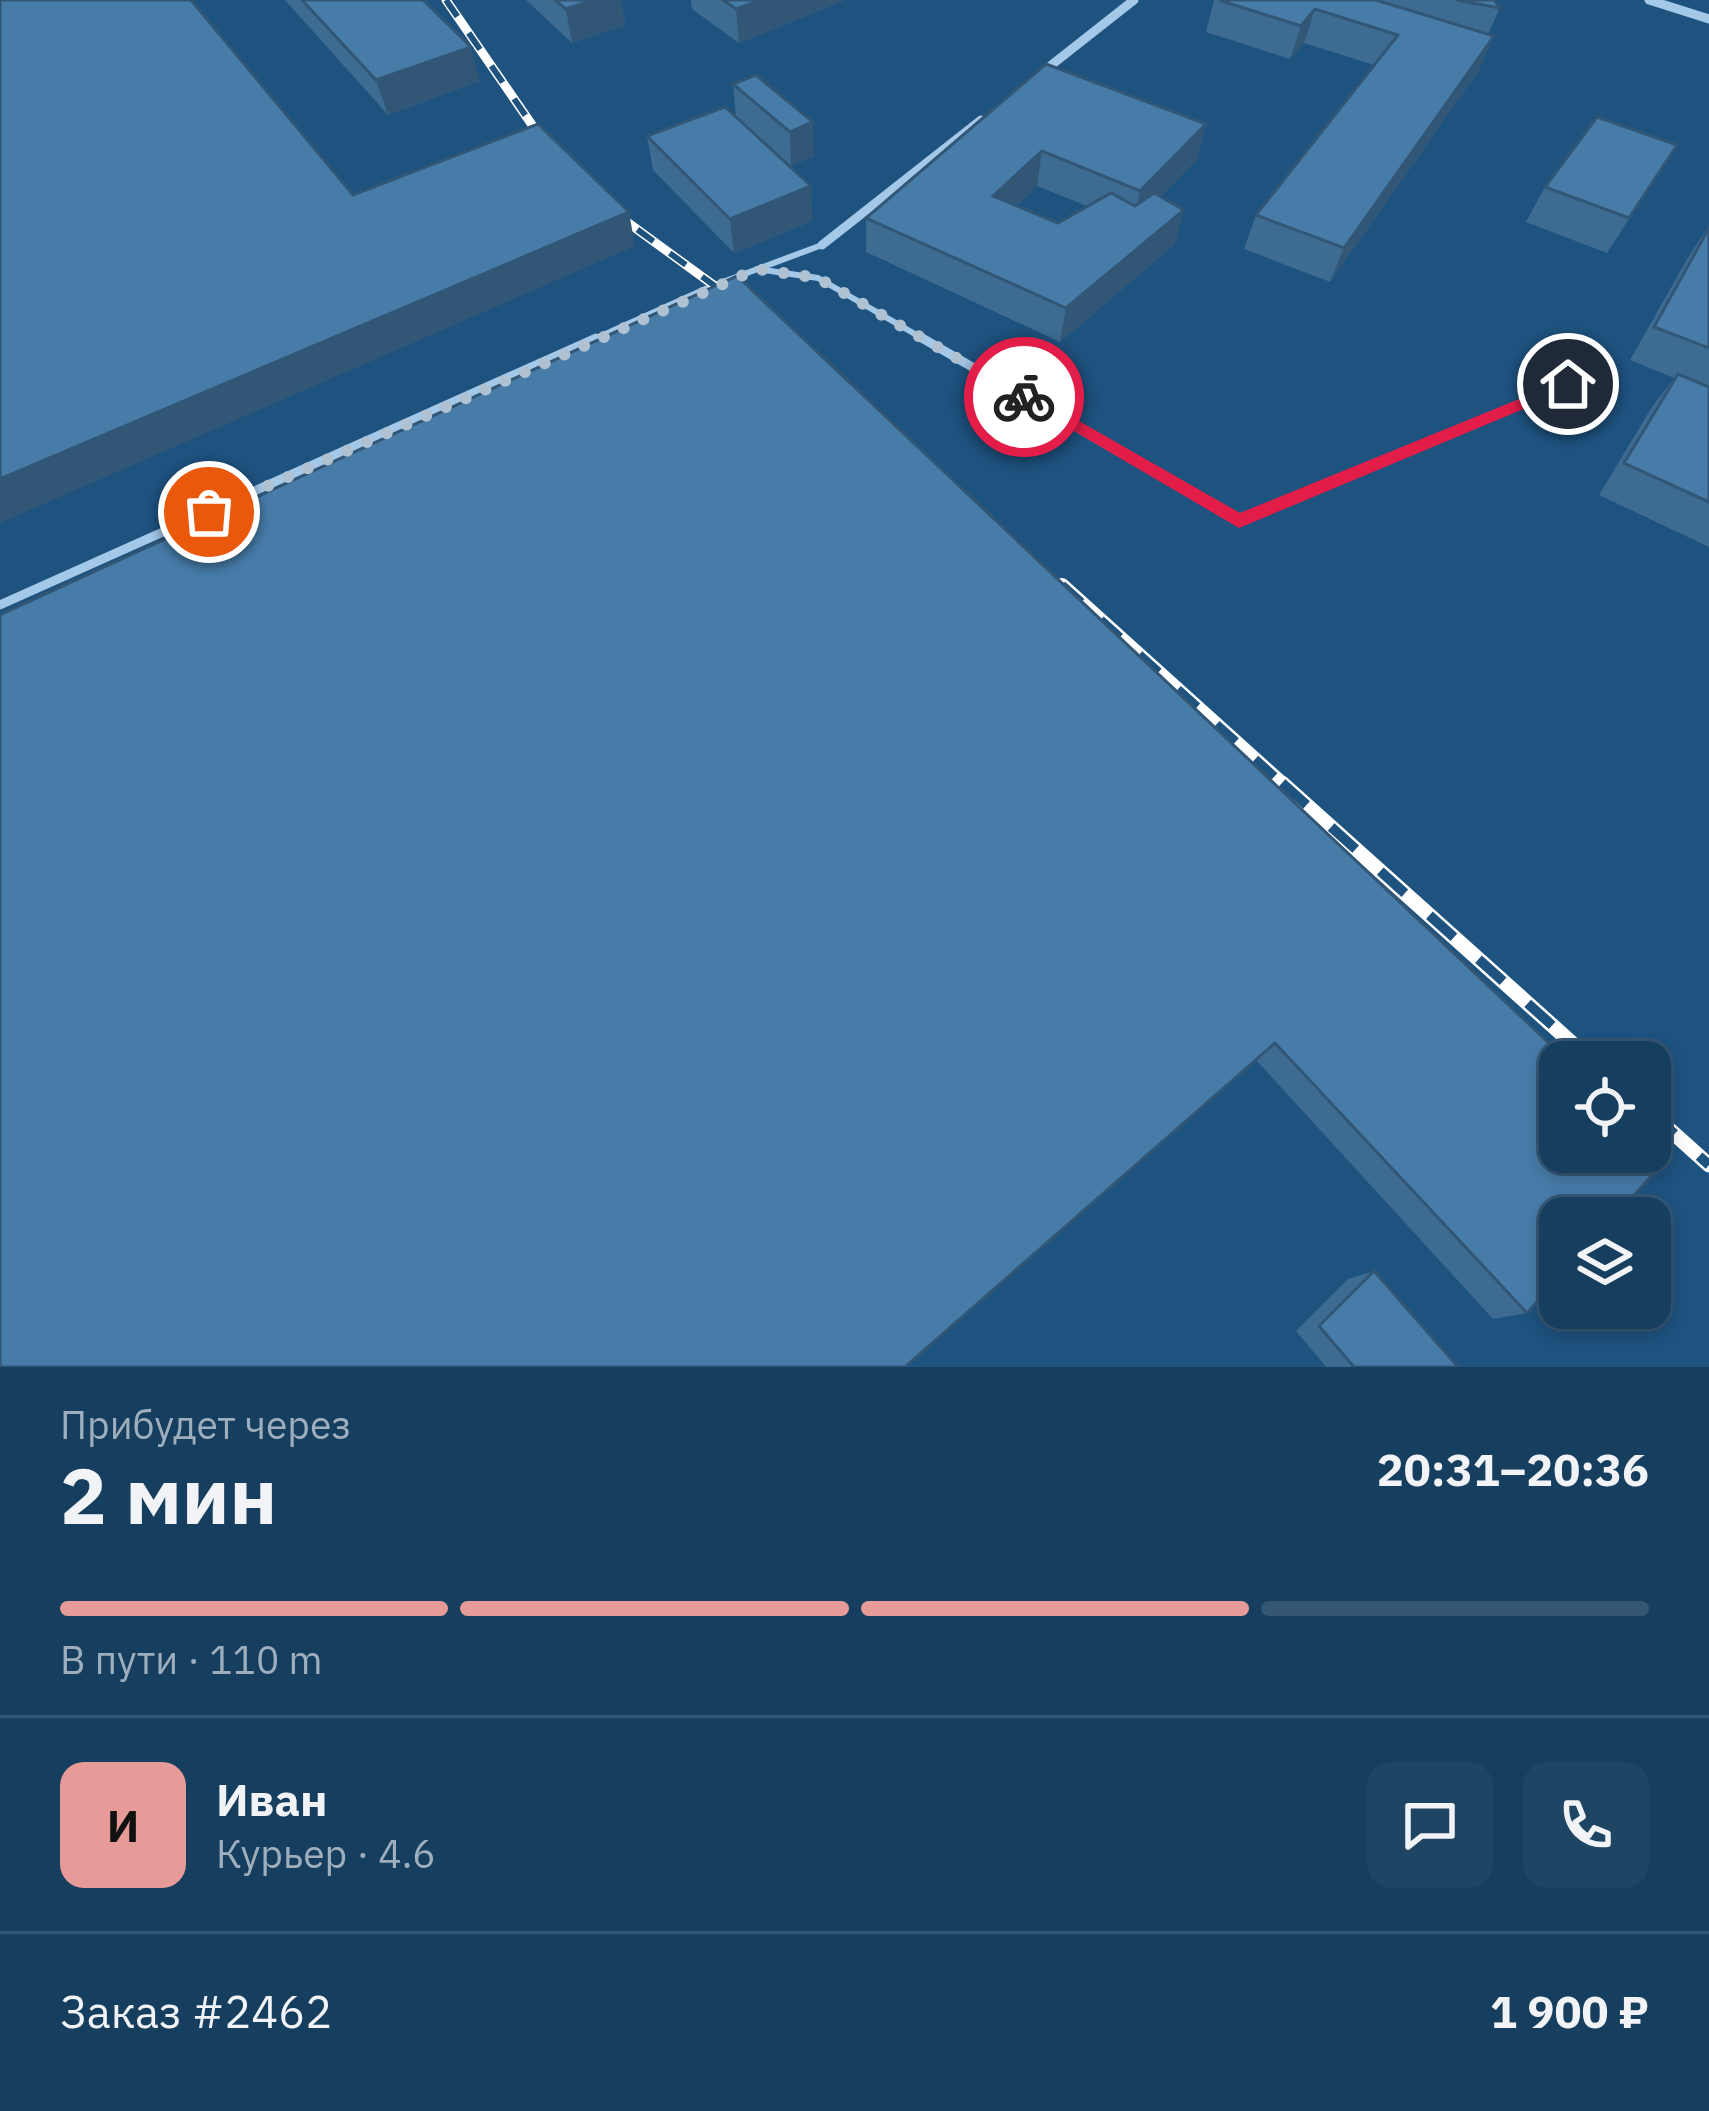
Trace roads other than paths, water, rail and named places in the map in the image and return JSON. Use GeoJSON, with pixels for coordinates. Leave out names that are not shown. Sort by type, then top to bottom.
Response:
{"type":"FeatureCollection","features":[{"type":"Feature","properties":{"kind":"street"},"geometry":{"type":"LineString","coordinates":[[1024,86],[1134,0]]}},
{"type":"Feature","properties":{"kind":"street"},"geometry":{"type":"LineString","coordinates":[[1649,0],[1709,19]]}},
{"type":"Feature","properties":{"kind":"street"},"geometry":{"type":"LineString","coordinates":[[822,245],[987,115]]}},
{"type":"Feature","properties":{"kind":"lane"},"geometry":{"type":"LineString","coordinates":[[0,605],[757,269],[822,245]]}},
{"type":"Feature","properties":{"kind":"lane"},"geometry":{"type":"LineString","coordinates":[[757,269],[818,278],[1239,521],[1609,367]]}},
{"type":"Feature","properties":{"kind":"railway"},"geometry":{"type":"LineString","coordinates":[[446,0],[550,151]]}},
{"type":"Feature","properties":{"kind":"railway"},"geometry":{"type":"LineString","coordinates":[[605,206],[741,305]]}},
{"type":"Feature","properties":{"kind":"railway"},"geometry":{"type":"LineString","coordinates":[[1062,585],[1285,786]]}},
{"type":"Feature","properties":{"kind":"railway"},"geometry":{"type":"LineString","coordinates":[[1282,783],[1570,1041]]}},
{"type":"Feature","properties":{"kind":"railway"},"geometry":{"type":"LineString","coordinates":[[1671,1131],[1709,1165]]}}]}
